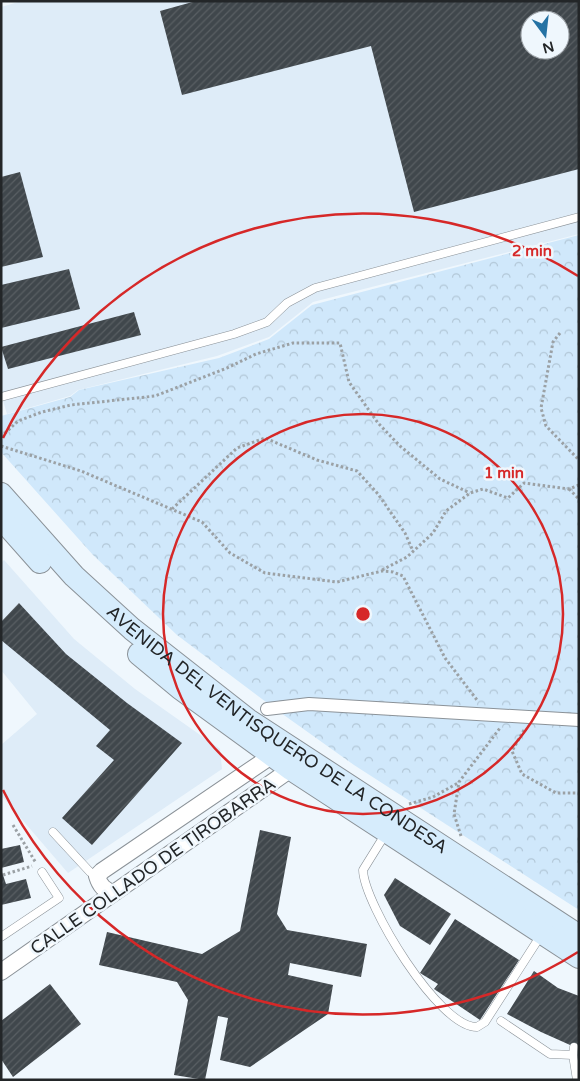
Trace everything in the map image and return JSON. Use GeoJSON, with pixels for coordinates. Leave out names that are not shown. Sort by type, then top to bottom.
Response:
{"type":"FeatureCollection","features":[{"type":"Feature","properties":{"kind":"main road","name":"AVENIDA DEL VENTISQUERO DE LA CONDESA"},"geometry":{"type":"LineString","coordinates":[[1,494],[74,576],[132,630],[248,720],[288,756]]}},
{"type":"Feature","properties":{"kind":"main road","name":"AVENIDA DEL VENTISQUERO DE LA CONDESA"},"geometry":{"type":"LineString","coordinates":[[1,518],[61,585],[180,688],[288,756],[398,819],[547,926],[579,957]]}},
{"type":"Feature","properties":{"kind":"main road","name":"AVENIDA DEL VENTISQUERO DE LA CONDESA"},"geometry":{"type":"LineString","coordinates":[[547,926],[579,936]]}},
{"type":"Feature","properties":{"kind":"street"},"geometry":{"type":"LineString","coordinates":[[267,709],[309,704],[579,720]]}},
{"type":"Feature","properties":{"kind":"street"},"geometry":{"type":"LineString","coordinates":[[114,893],[102,888],[96,876],[238,793],[288,756]]}},
{"type":"Feature","properties":{"kind":"street","name":"CALLE COLLADO DE TIROBARRA"},"geometry":{"type":"LineString","coordinates":[[1,972],[114,893],[238,793],[288,756]]}},
{"type":"Feature","properties":{"kind":"lane"},"geometry":{"type":"LineString","coordinates":[[1,397],[234,334],[267,322],[287,303],[315,288],[579,217]]}},
{"type":"Feature","properties":{"kind":"lane"},"geometry":{"type":"LineString","coordinates":[[398,819],[363,870],[376,910],[407,963],[432,998],[445,1010],[466,1025],[477,1027],[485,1022],[547,926]]}},
{"type":"Feature","properties":{"kind":"lane"},"geometry":{"type":"LineString","coordinates":[[53,832],[96,876]]}},
{"type":"Feature","properties":{"kind":"lane"},"geometry":{"type":"LineString","coordinates":[[1,937],[59,898],[42,872]]}},
{"type":"Feature","properties":{"kind":"lane"},"geometry":{"type":"LineString","coordinates":[[500,1022],[550,1054],[573,1051],[577,1080]]}},
{"type":"Feature","properties":{"kind":"path"},"geometry":{"type":"LineString","coordinates":[[560,333],[553,342],[541,408],[546,426],[579,460]]}},
{"type":"Feature","properties":{"kind":"path"},"geometry":{"type":"LineString","coordinates":[[1,437],[18,421],[42,412],[71,405],[155,396],[227,368],[256,354],[293,342],[340,343],[349,382],[378,423],[400,446],[440,479],[470,493]]}},
{"type":"Feature","properties":{"kind":"path"},"geometry":{"type":"LineString","coordinates":[[172,509],[237,448],[265,438],[316,460],[357,471],[378,494],[405,532],[413,551]]}},
{"type":"Feature","properties":{"kind":"path"},"geometry":{"type":"LineString","coordinates":[[1,446],[81,470],[202,522],[230,554],[264,573],[338,582],[382,571],[407,557],[433,533],[446,511],[470,493],[483,489],[508,498],[524,483],[569,489],[579,485]]}},
{"type":"Feature","properties":{"kind":"path"},"geometry":{"type":"LineString","coordinates":[[569,489],[579,498]]}},
{"type":"Feature","properties":{"kind":"path"},"geometry":{"type":"LineString","coordinates":[[382,571],[404,576],[445,658],[488,714]]}},
{"type":"Feature","properties":{"kind":"path"},"geometry":{"type":"LineString","coordinates":[[398,819],[459,782],[510,716]]}},
{"type":"Feature","properties":{"kind":"path"},"geometry":{"type":"LineString","coordinates":[[532,717],[512,751],[522,774],[556,793],[579,793]]}},
{"type":"Feature","properties":{"kind":"path"},"geometry":{"type":"LineString","coordinates":[[459,782],[454,814],[462,839]]}},
{"type":"Feature","properties":{"kind":"path"},"geometry":{"type":"LineString","coordinates":[[3,875],[37,865],[13,825]]}},
{"type":"Feature","properties":{"kind":"shaded area"},"geometry":{"type":"Polygon","coordinates":[[[22,1],[579,1],[579,234],[313,302],[269,337],[217,356],[78,390],[70,396],[7,414],[1,394],[1,7],[22,1]]]}},
{"type":"Feature","properties":{"kind":"shaded area"},"geometry":{"type":"Polygon","coordinates":[[[4,560],[74,639],[135,689],[220,749],[222,769],[68,873],[1,795],[1,745],[37,714],[1,670],[1,563],[4,560]]]}},
{"type":"Feature","properties":{"kind":"green space"},"geometry":{"type":"Polygon","coordinates":[[[579,235],[579,910],[354,765],[177,635],[93,555],[1,452],[1,416],[70,397],[79,390],[219,358],[269,339],[312,305],[579,235]]]}},
{"type":"Feature","properties":{"kind":"building"},"geometry":{"type":"Polygon","coordinates":[[[196,1],[579,1],[579,169],[414,212],[371,46],[182,95],[160,11],[196,1]]]}},
{"type":"Feature","properties":{"kind":"building"},"geometry":{"type":"Polygon","coordinates":[[[20,172],[43,257],[1,267],[1,177],[20,172]]]}},
{"type":"Feature","properties":{"kind":"building"},"geometry":{"type":"Polygon","coordinates":[[[69,269],[80,309],[1,328],[1,285],[69,269]]]}},
{"type":"Feature","properties":{"kind":"building"},"geometry":{"type":"Polygon","coordinates":[[[134,312],[141,335],[8,369],[1,347],[134,312]]]}},
{"type":"Feature","properties":{"kind":"building"},"geometry":{"type":"Polygon","coordinates":[[[19,603],[66,654],[127,703],[182,743],[92,845],[62,818],[114,760],[96,746],[110,730],[1,640],[1,622],[19,603]]]}},
{"type":"Feature","properties":{"kind":"building"},"geometry":{"type":"Polygon","coordinates":[[[260,830],[291,837],[277,914],[287,930],[367,944],[361,977],[290,963],[288,975],[333,985],[328,1014],[250,1067],[220,1060],[228,1018],[218,1016],[205,1080],[174,1075],[188,1000],[177,982],[99,965],[107,932],[202,954],[240,931],[260,830]]]}},
{"type":"Feature","properties":{"kind":"building"},"geometry":{"type":"Polygon","coordinates":[[[20,845],[24,862],[1,868],[1,849],[20,845]]]}},
{"type":"Feature","properties":{"kind":"building"},"geometry":{"type":"Polygon","coordinates":[[[1,869],[6,884],[26,879],[31,898],[1,905],[1,869]]]}},
{"type":"Feature","properties":{"kind":"building"},"geometry":{"type":"Polygon","coordinates":[[[395,878],[451,914],[430,945],[400,926],[384,895],[395,878]]]}},
{"type":"Feature","properties":{"kind":"building"},"geometry":{"type":"Polygon","coordinates":[[[455,919],[519,960],[480,1020],[434,989],[438,984],[420,973],[455,919]]]}},
{"type":"Feature","properties":{"kind":"building"},"geometry":{"type":"Polygon","coordinates":[[[534,971],[558,988],[579,996],[579,1049],[507,1014],[534,971]]]}},
{"type":"Feature","properties":{"kind":"building"},"geometry":{"type":"Polygon","coordinates":[[[50,984],[81,1024],[13,1077],[1,1059],[1,1021],[50,984]]]}}]}
